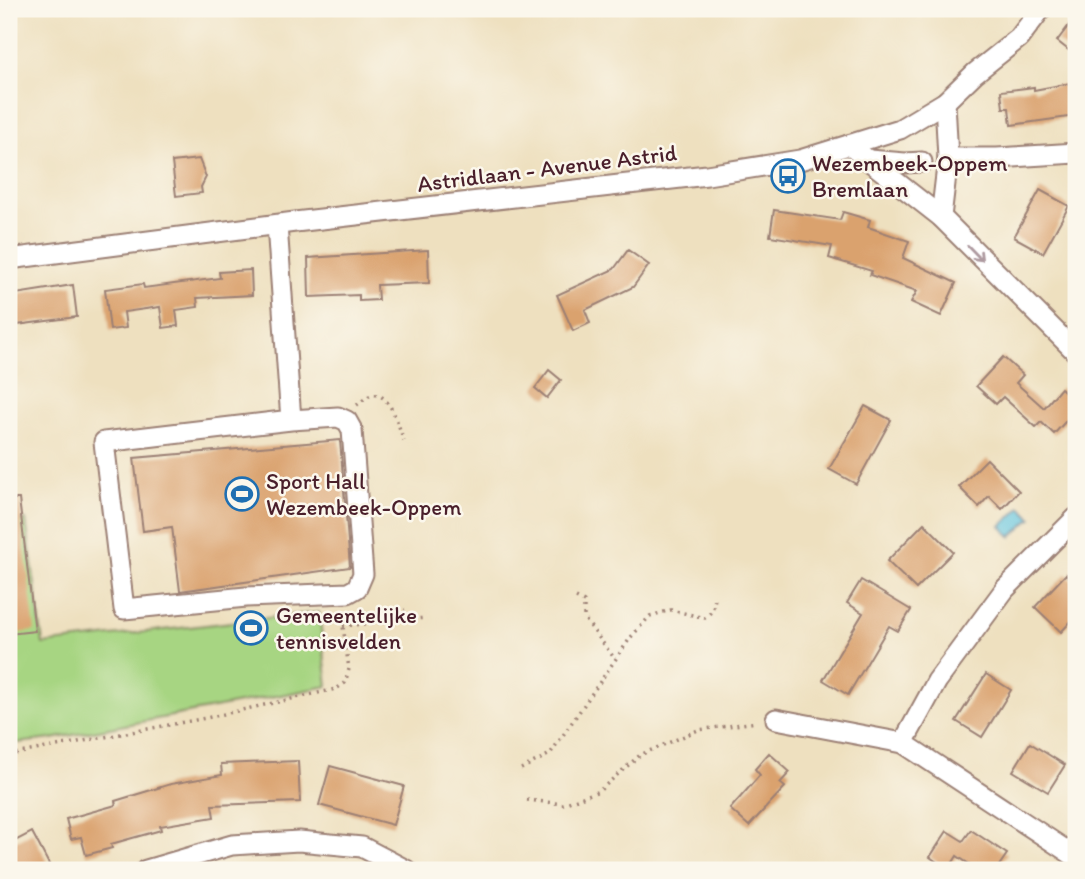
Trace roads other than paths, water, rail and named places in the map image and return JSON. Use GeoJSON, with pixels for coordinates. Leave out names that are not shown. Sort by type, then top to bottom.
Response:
{"type":"FeatureCollection","features":[{"type":"Feature","properties":{"kind":"street","name":"Astridlaan - Avenue Astrid"},"geometry":{"type":"LineString","coordinates":[[9,259],[707,175],[800,160],[900,129],[945,102],[975,73],[1019,38],[1041,9]]}},
{"type":"Feature","properties":{"kind":"street"},"geometry":{"type":"LineString","coordinates":[[941,217],[948,158],[945,102]]}},
{"type":"Feature","properties":{"kind":"street"},"geometry":{"type":"LineString","coordinates":[[849,145],[941,217],[1076,352]]}},
{"type":"Feature","properties":{"kind":"street"},"geometry":{"type":"LineString","coordinates":[[948,158],[1076,153]]}},
{"type":"Feature","properties":{"kind":"street"},"geometry":{"type":"LineString","coordinates":[[869,160],[922,162]]}},
{"type":"Feature","properties":{"kind":"street"},"geometry":{"type":"LineString","coordinates":[[276,225],[292,420]]}},
{"type":"Feature","properties":{"kind":"street"},"geometry":{"type":"LineString","coordinates":[[338,418],[347,421],[352,430],[363,574],[357,588],[348,593],[246,597],[124,610],[104,442],[292,420],[338,418]]}},
{"type":"Feature","properties":{"kind":"street"},"geometry":{"type":"LineString","coordinates":[[903,743],[937,681],[1005,589],[1076,518]]}},
{"type":"Feature","properties":{"kind":"street"},"geometry":{"type":"LineString","coordinates":[[776,719],[903,743],[1076,857]]}},
{"type":"Feature","properties":{"kind":"street"},"geometry":{"type":"LineString","coordinates":[[146,870],[232,845],[299,841],[362,848],[406,870]]}},
{"type":"Feature","properties":{"kind":"water"},"geometry":{"type":"Polygon","coordinates":[[[1021,507],[1032,518],[1011,537],[1001,526],[1021,507]]]}},
{"type":"Feature","properties":{"kind":"place","name":"Wezembeek-Oppem Bremlaan"},"geometry":{"type":"Point","coordinates":[788,176]}},
{"type":"Feature","properties":{"kind":"place","name":"Sport Hall Wezembeek-Oppem"},"geometry":{"type":"Point","coordinates":[242,494]}},
{"type":"Feature","properties":{"kind":"place","name":"Gemeentelijke tennisvelden"},"geometry":{"type":"Point","coordinates":[251,628]}}]}
